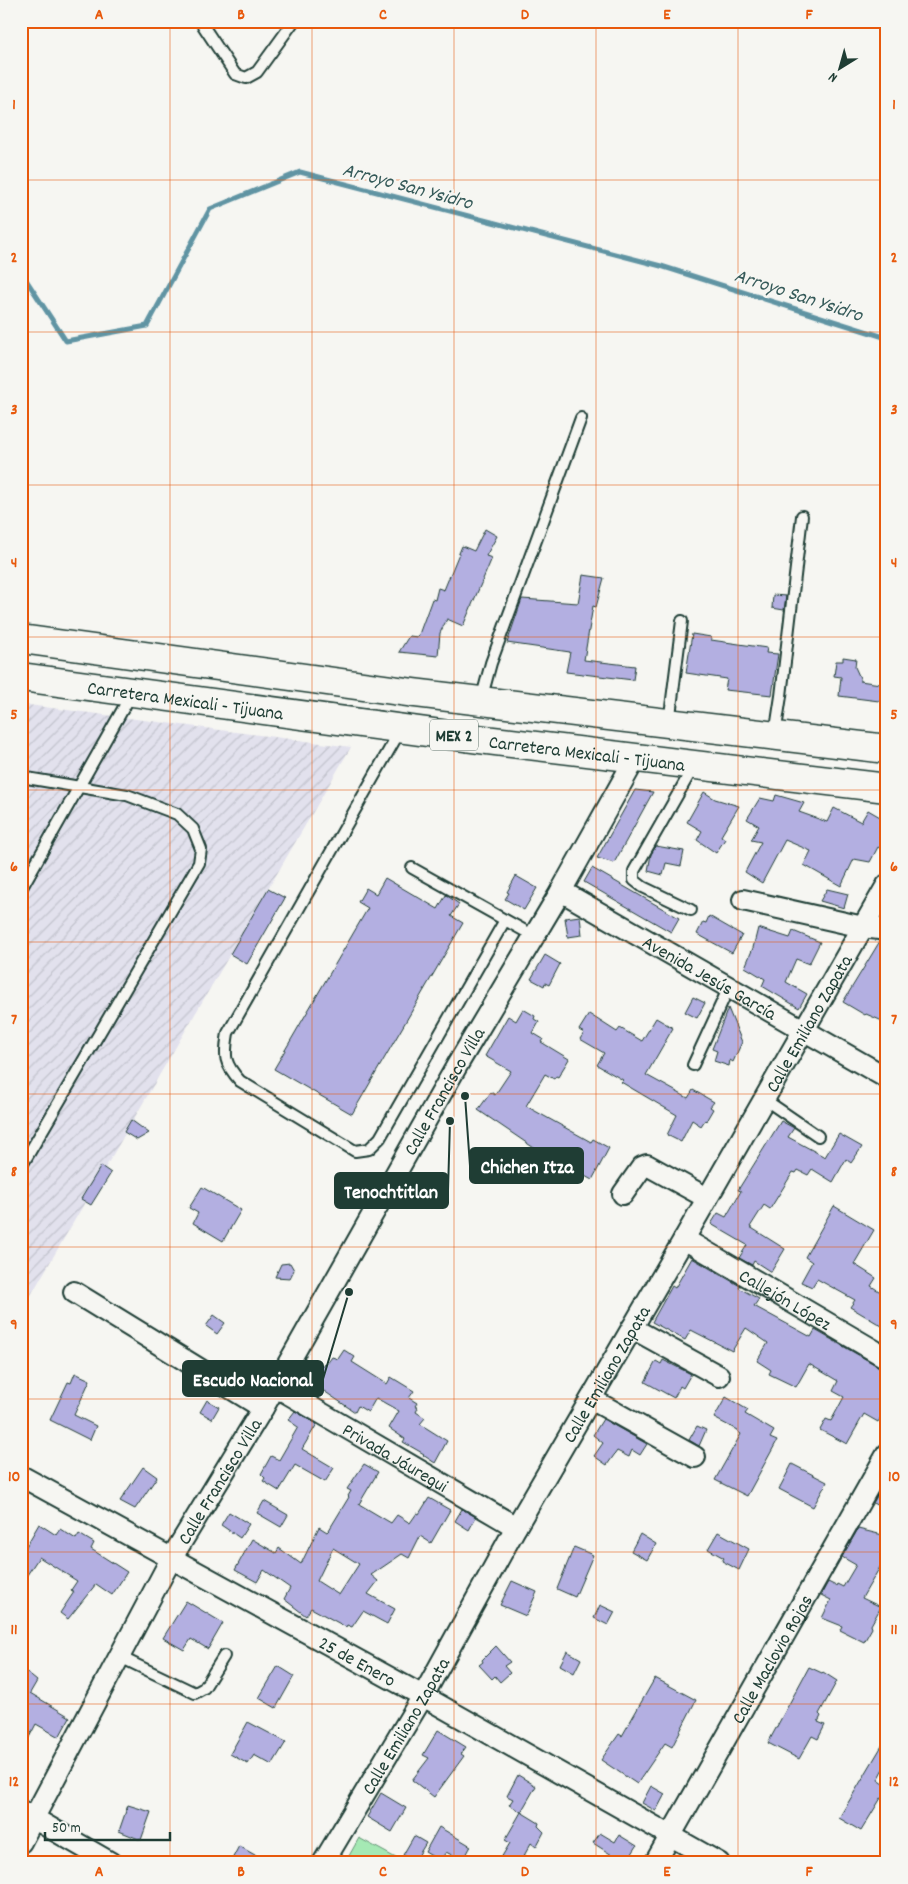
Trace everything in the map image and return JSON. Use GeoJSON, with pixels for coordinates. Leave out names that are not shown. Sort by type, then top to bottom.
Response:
{"type":"FeatureCollection","features":[{"type":"Feature","properties":{"kind":"main road","name":"Carretera Mexicali - Tijuana"},"geometry":{"type":"LineString","coordinates":[[21,639],[481,701],[887,749]]}},
{"type":"Feature","properties":{"kind":"main road","name":"Carretera Mexicali - Tijuana"},"geometry":{"type":"LineString","coordinates":[[21,677],[695,766],[887,788]]}},
{"type":"Feature","properties":{"kind":"street","name":"Calle Francisco Villa"},"geometry":{"type":"LineString","coordinates":[[21,1842],[28,1815],[120,1657],[171,1559],[263,1408],[459,1062],[561,890],[634,758]]}},
{"type":"Feature","properties":{"kind":"street","name":"Calle Emiliano Zapata"},"geometry":{"type":"LineString","coordinates":[[323,1863],[423,1696],[516,1527],[708,1198],[887,885]]}},
{"type":"Feature","properties":{"kind":"street","name":"Avenida Jesús García"},"geometry":{"type":"LineString","coordinates":[[561,890],[887,1078]]}},
{"type":"Feature","properties":{"kind":"street"},"geometry":{"type":"LineString","coordinates":[[743,900],[863,927],[887,930]]}},
{"type":"Feature","properties":{"kind":"street"},"geometry":{"type":"LineString","coordinates":[[623,1194],[642,1167],[647,1165],[708,1198]]}},
{"type":"Feature","properties":{"kind":"street","name":"Callejón López"},"geometry":{"type":"LineString","coordinates":[[684,1239],[887,1358]]}},
{"type":"Feature","properties":{"kind":"street"},"geometry":{"type":"LineString","coordinates":[[74,1292],[263,1408]]}},
{"type":"Feature","properties":{"kind":"street"},"geometry":{"type":"LineString","coordinates":[[632,1328],[719,1376]]}},
{"type":"Feature","properties":{"kind":"street","name":"Privada Jáuregui"},"geometry":{"type":"LineString","coordinates":[[275,1386],[516,1527]]}},
{"type":"Feature","properties":{"kind":"street"},"geometry":{"type":"LineString","coordinates":[[591,1399],[695,1457]]}},
{"type":"Feature","properties":{"kind":"street","name":"Calle Maclovio Rojas"},"geometry":{"type":"LineString","coordinates":[[655,1863],[887,1454]]}},
{"type":"Feature","properties":{"kind":"street","name":"25 de Enero"},"geometry":{"type":"LineString","coordinates":[[21,1476],[423,1696],[719,1863]]}},
{"type":"Feature","properties":{"kind":"street"},"geometry":{"type":"LineString","coordinates":[[28,1815],[111,1863]]}},
{"type":"Feature","properties":{"kind":"lane"},"geometry":{"type":"LineString","coordinates":[[200,21],[235,74],[246,78],[257,72],[294,21]]}},
{"type":"Feature","properties":{"kind":"lane"},"geometry":{"type":"LineString","coordinates":[[481,701],[491,663],[582,418]]}},
{"type":"Feature","properties":{"kind":"lane"},"geometry":{"type":"LineString","coordinates":[[775,736],[802,516]]}},
{"type":"Feature","properties":{"kind":"lane"},"geometry":{"type":"LineString","coordinates":[[669,724],[682,621]]}},
{"type":"Feature","properties":{"kind":"lane"},"geometry":{"type":"LineString","coordinates":[[21,889],[132,692]]}},
{"type":"Feature","properties":{"kind":"lane"},"geometry":{"type":"LineString","coordinates":[[401,728],[228,1034],[224,1052],[229,1069],[240,1081],[356,1151],[369,1149],[380,1138],[505,920]]}},
{"type":"Feature","properties":{"kind":"lane"},"geometry":{"type":"LineString","coordinates":[[691,910],[634,880],[634,871],[695,766]]}},
{"type":"Feature","properties":{"kind":"lane"},"geometry":{"type":"LineString","coordinates":[[21,778],[127,796],[177,814],[193,829],[201,849],[198,864],[21,1167]]}},
{"type":"Feature","properties":{"kind":"lane"},"geometry":{"type":"LineString","coordinates":[[412,868],[534,936]]}},
{"type":"Feature","properties":{"kind":"lane"},"geometry":{"type":"LineString","coordinates":[[693,1065],[729,987]]}},
{"type":"Feature","properties":{"kind":"lane"},"geometry":{"type":"LineString","coordinates":[[764,1098],[818,1136]]}},
{"type":"Feature","properties":{"kind":"lane"},"geometry":{"type":"LineString","coordinates":[[120,1657],[195,1693],[204,1688],[224,1656]]}},
{"type":"Feature","properties":{"kind":"shaded area"},"geometry":{"type":"Polygon","coordinates":[[[21,704],[351,747],[21,1312],[21,704]]]}},
{"type":"Feature","properties":{"kind":"green space"},"geometry":{"type":"Polygon","coordinates":[[[359,1838],[405,1863],[345,1863],[359,1838]]]}},
{"type":"Feature","properties":{"kind":"building"},"geometry":{"type":"Polygon","coordinates":[[[485,529],[497,536],[486,556],[492,558],[463,626],[447,619],[440,633],[438,656],[399,652],[409,636],[418,637],[432,599],[435,600],[438,588],[444,590],[462,546],[474,551],[485,529]]]}},
{"type":"Feature","properties":{"kind":"building"},"geometry":{"type":"Polygon","coordinates":[[[583,575],[604,578],[596,607],[593,606],[584,660],[635,666],[633,680],[566,672],[570,652],[507,643],[522,599],[578,603],[583,575]]]}},
{"type":"Feature","properties":{"kind":"building"},"geometry":{"type":"Polygon","coordinates":[[[773,595],[786,596],[784,610],[772,608],[773,595]]]}},
{"type":"Feature","properties":{"kind":"building"},"geometry":{"type":"Polygon","coordinates":[[[692,634],[711,637],[711,640],[767,648],[766,653],[778,654],[772,695],[725,690],[727,679],[686,673],[692,634]]]}},
{"type":"Feature","properties":{"kind":"building"},"geometry":{"type":"Polygon","coordinates":[[[843,657],[856,659],[855,667],[860,681],[887,685],[887,702],[839,696],[841,677],[834,676],[836,661],[843,661],[843,657]]]}},
{"type":"Feature","properties":{"kind":"building"},"geometry":{"type":"Polygon","coordinates":[[[635,790],[653,792],[614,863],[597,858],[635,790]]]}},
{"type":"Feature","properties":{"kind":"building"},"geometry":{"type":"Polygon","coordinates":[[[704,792],[715,799],[739,806],[721,836],[725,839],[716,853],[697,840],[702,831],[687,822],[704,792]]]}},
{"type":"Feature","properties":{"kind":"building"},"geometry":{"type":"Polygon","coordinates":[[[776,795],[804,803],[799,812],[827,822],[834,808],[861,822],[868,810],[887,821],[887,852],[878,847],[870,862],[854,859],[841,886],[804,865],[811,851],[785,840],[762,883],[745,872],[761,842],[751,840],[759,826],[747,819],[760,798],[774,801],[776,795]]]}},
{"type":"Feature","properties":{"kind":"building"},"geometry":{"type":"Polygon","coordinates":[[[656,846],[684,851],[681,866],[666,863],[663,875],[648,871],[651,854],[656,846]]]}},
{"type":"Feature","properties":{"kind":"building"},"geometry":{"type":"Polygon","coordinates":[[[592,868],[679,918],[671,932],[584,882],[592,868]]]}},
{"type":"Feature","properties":{"kind":"building"},"geometry":{"type":"Polygon","coordinates":[[[516,876],[537,888],[524,910],[505,899],[516,876]]]}},
{"type":"Feature","properties":{"kind":"building"},"geometry":{"type":"Polygon","coordinates":[[[385,878],[438,909],[446,895],[459,904],[451,916],[463,923],[352,1114],[274,1069],[368,908],[358,902],[366,888],[376,894],[385,878]]]}},
{"type":"Feature","properties":{"kind":"building"},"geometry":{"type":"Polygon","coordinates":[[[268,889],[285,898],[247,964],[230,954],[268,889]]]}},
{"type":"Feature","properties":{"kind":"building"},"geometry":{"type":"Polygon","coordinates":[[[827,889],[848,894],[844,908],[820,901],[827,889]]]}},
{"type":"Feature","properties":{"kind":"building"},"geometry":{"type":"Polygon","coordinates":[[[580,916],[582,935],[568,937],[565,918],[580,916]]]}},
{"type":"Feature","properties":{"kind":"building"},"geometry":{"type":"Polygon","coordinates":[[[709,916],[742,935],[732,953],[697,934],[703,922],[706,923],[709,916]]]}},
{"type":"Feature","properties":{"kind":"building"},"geometry":{"type":"Polygon","coordinates":[[[758,928],[790,938],[793,931],[820,942],[809,964],[796,959],[786,982],[807,994],[799,1008],[762,986],[765,979],[745,967],[753,948],[758,928]]]}},
{"type":"Feature","properties":{"kind":"building"},"geometry":{"type":"Polygon","coordinates":[[[880,941],[887,942],[887,1023],[865,1015],[843,1002],[880,941]]]}},
{"type":"Feature","properties":{"kind":"building"},"geometry":{"type":"Polygon","coordinates":[[[545,955],[560,964],[549,985],[545,983],[544,986],[531,979],[545,955]]]}},
{"type":"Feature","properties":{"kind":"building"},"geometry":{"type":"Polygon","coordinates":[[[693,997],[705,1003],[697,1018],[685,1012],[693,997]]]}},
{"type":"Feature","properties":{"kind":"building"},"geometry":{"type":"Polygon","coordinates":[[[728,1008],[742,1042],[733,1062],[730,1060],[729,1066],[714,1061],[717,1051],[712,1049],[728,1008]]]}},
{"type":"Feature","properties":{"kind":"building"},"geometry":{"type":"Polygon","coordinates":[[[523,1009],[535,1016],[534,1019],[539,1022],[533,1033],[543,1039],[541,1042],[569,1059],[558,1077],[556,1076],[554,1079],[545,1074],[526,1106],[591,1142],[593,1139],[609,1148],[592,1180],[534,1148],[478,1110],[491,1092],[495,1095],[511,1071],[485,1056],[508,1016],[516,1021],[523,1009]]]}},
{"type":"Feature","properties":{"kind":"building"},"geometry":{"type":"Polygon","coordinates":[[[589,1014],[617,1032],[620,1028],[642,1041],[656,1018],[673,1028],[646,1075],[688,1098],[693,1090],[714,1102],[710,1107],[713,1109],[706,1121],[701,1126],[692,1120],[681,1142],[667,1135],[677,1115],[621,1082],[623,1080],[597,1065],[604,1053],[580,1039],[584,1033],[579,1030],[589,1014]]]}},
{"type":"Feature","properties":{"kind":"building"},"geometry":{"type":"Polygon","coordinates":[[[131,1120],[149,1133],[137,1140],[124,1132],[131,1120]]]}},
{"type":"Feature","properties":{"kind":"building"},"geometry":{"type":"Polygon","coordinates":[[[781,1121],[794,1128],[788,1137],[825,1157],[839,1134],[862,1147],[851,1163],[846,1159],[833,1182],[812,1169],[808,1175],[798,1170],[796,1173],[793,1172],[770,1209],[764,1205],[750,1227],[785,1249],[771,1272],[754,1261],[752,1265],[739,1258],[747,1245],[711,1224],[718,1213],[726,1217],[741,1191],[738,1190],[781,1121]]]}},
{"type":"Feature","properties":{"kind":"building"},"geometry":{"type":"Polygon","coordinates":[[[101,1166],[111,1173],[91,1205],[81,1199],[101,1166]]]}},
{"type":"Feature","properties":{"kind":"building"},"geometry":{"type":"Polygon","coordinates":[[[202,1187],[241,1210],[223,1241],[193,1223],[198,1213],[189,1208],[202,1187]]]}},
{"type":"Feature","properties":{"kind":"building"},"geometry":{"type":"Polygon","coordinates":[[[834,1206],[874,1230],[854,1264],[876,1278],[871,1286],[887,1296],[887,1329],[850,1307],[855,1300],[817,1279],[812,1287],[801,1282],[812,1262],[805,1257],[834,1206]]]}},
{"type":"Feature","properties":{"kind":"building"},"geometry":{"type":"Polygon","coordinates":[[[692,1258],[759,1299],[754,1306],[811,1337],[815,1330],[887,1370],[887,1407],[878,1422],[864,1414],[847,1444],[820,1430],[826,1419],[831,1421],[844,1397],[833,1391],[838,1381],[809,1364],[796,1387],[769,1374],[771,1370],[757,1361],[768,1343],[746,1328],[732,1351],[691,1330],[685,1340],[652,1322],[672,1286],[675,1288],[692,1258]]]}},
{"type":"Feature","properties":{"kind":"building"},"geometry":{"type":"Polygon","coordinates":[[[290,1263],[294,1270],[290,1278],[275,1277],[281,1264],[290,1263]]]}},
{"type":"Feature","properties":{"kind":"building"},"geometry":{"type":"Polygon","coordinates":[[[214,1315],[225,1323],[217,1334],[206,1326],[214,1315]]]}},
{"type":"Feature","properties":{"kind":"building"},"geometry":{"type":"Polygon","coordinates":[[[344,1350],[355,1357],[352,1362],[387,1384],[391,1377],[414,1391],[409,1398],[417,1403],[415,1406],[418,1408],[416,1412],[425,1418],[420,1424],[447,1441],[435,1463],[403,1442],[405,1439],[389,1428],[399,1411],[376,1398],[368,1412],[358,1406],[355,1412],[315,1385],[317,1381],[313,1379],[324,1363],[326,1365],[332,1357],[338,1359],[344,1350]]]}},
{"type":"Feature","properties":{"kind":"building"},"geometry":{"type":"Polygon","coordinates":[[[663,1360],[691,1374],[683,1388],[680,1386],[674,1398],[645,1382],[656,1361],[661,1364],[663,1360]]]}},
{"type":"Feature","properties":{"kind":"building"},"geometry":{"type":"Polygon","coordinates":[[[75,1373],[90,1380],[74,1415],[96,1426],[90,1440],[50,1420],[68,1382],[71,1383],[75,1373]]]}},
{"type":"Feature","properties":{"kind":"building"},"geometry":{"type":"Polygon","coordinates":[[[726,1397],[748,1410],[745,1414],[774,1431],[770,1438],[777,1441],[747,1496],[715,1480],[741,1434],[714,1418],[726,1397]]]}},
{"type":"Feature","properties":{"kind":"building"},"geometry":{"type":"Polygon","coordinates":[[[207,1400],[219,1407],[212,1419],[200,1412],[207,1400]]]}},
{"type":"Feature","properties":{"kind":"building"},"geometry":{"type":"Polygon","coordinates":[[[295,1411],[317,1424],[302,1449],[334,1468],[325,1482],[295,1465],[279,1491],[263,1481],[265,1478],[261,1474],[271,1456],[279,1460],[298,1427],[288,1420],[295,1411]]]}},
{"type":"Feature","properties":{"kind":"building"},"geometry":{"type":"Polygon","coordinates":[[[603,1419],[647,1444],[640,1455],[632,1450],[629,1457],[617,1451],[607,1465],[594,1456],[603,1443],[593,1435],[603,1419]]]}},
{"type":"Feature","properties":{"kind":"building"},"geometry":{"type":"Polygon","coordinates":[[[697,1426],[706,1430],[699,1446],[689,1440],[697,1426]]]}},
{"type":"Feature","properties":{"kind":"building"},"geometry":{"type":"Polygon","coordinates":[[[364,1464],[378,1472],[359,1504],[391,1523],[397,1515],[410,1523],[417,1513],[419,1514],[429,1498],[450,1510],[431,1543],[420,1536],[409,1558],[402,1554],[371,1575],[378,1581],[368,1594],[395,1609],[387,1624],[363,1611],[352,1627],[347,1625],[346,1627],[311,1608],[306,1616],[284,1599],[290,1588],[264,1570],[257,1582],[235,1570],[252,1539],[276,1553],[279,1548],[301,1564],[319,1527],[327,1532],[329,1530],[349,1497],[351,1491],[347,1489],[364,1464]],[[333,1548],[317,1581],[339,1595],[359,1564],[333,1548]]]}},
{"type":"Feature","properties":{"kind":"building"},"geometry":{"type":"Polygon","coordinates":[[[792,1464],[827,1482],[813,1507],[779,1489],[792,1464]]]}},
{"type":"Feature","properties":{"kind":"building"},"geometry":{"type":"Polygon","coordinates":[[[143,1467],[157,1477],[135,1509],[120,1501],[143,1467]]]}},
{"type":"Feature","properties":{"kind":"building"},"geometry":{"type":"Polygon","coordinates":[[[887,1479],[887,1511],[873,1503],[887,1479]]]}},
{"type":"Feature","properties":{"kind":"building"},"geometry":{"type":"Polygon","coordinates":[[[264,1501],[288,1515],[281,1527],[257,1513],[264,1501]]]}},
{"type":"Feature","properties":{"kind":"building"},"geometry":{"type":"Polygon","coordinates":[[[462,1509],[476,1517],[469,1530],[455,1521],[462,1509]]]}},
{"type":"Feature","properties":{"kind":"building"},"geometry":{"type":"Polygon","coordinates":[[[229,1512],[249,1524],[240,1538],[221,1525],[229,1512]]]}},
{"type":"Feature","properties":{"kind":"building"},"geometry":{"type":"Polygon","coordinates":[[[39,1524],[56,1535],[60,1529],[76,1539],[79,1534],[94,1543],[91,1549],[127,1572],[112,1595],[96,1584],[68,1619],[60,1613],[74,1592],[71,1590],[77,1581],[39,1557],[21,1584],[21,1555],[39,1524]]]}},
{"type":"Feature","properties":{"kind":"building"},"geometry":{"type":"Polygon","coordinates":[[[858,1529],[887,1536],[887,1555],[862,1598],[881,1607],[864,1642],[840,1630],[842,1626],[822,1618],[831,1600],[821,1595],[828,1582],[843,1587],[856,1565],[842,1557],[858,1529]]]}},
{"type":"Feature","properties":{"kind":"building"},"geometry":{"type":"Polygon","coordinates":[[[718,1532],[749,1549],[739,1570],[722,1561],[724,1558],[708,1549],[718,1532]]]}},
{"type":"Feature","properties":{"kind":"building"},"geometry":{"type":"Polygon","coordinates":[[[640,1534],[656,1544],[647,1560],[631,1551],[640,1534]]]}},
{"type":"Feature","properties":{"kind":"building"},"geometry":{"type":"Polygon","coordinates":[[[574,1547],[593,1555],[575,1597],[557,1589],[574,1547]]]}},
{"type":"Feature","properties":{"kind":"building"},"geometry":{"type":"Polygon","coordinates":[[[512,1581],[537,1592],[526,1616],[500,1605],[512,1581]]]}},
{"type":"Feature","properties":{"kind":"building"},"geometry":{"type":"Polygon","coordinates":[[[186,1601],[223,1623],[208,1649],[191,1639],[184,1650],[163,1638],[186,1601]]]}},
{"type":"Feature","properties":{"kind":"building"},"geometry":{"type":"Polygon","coordinates":[[[600,1605],[615,1612],[608,1625],[594,1618],[600,1605]]]}},
{"type":"Feature","properties":{"kind":"building"},"geometry":{"type":"Polygon","coordinates":[[[496,1646],[510,1662],[504,1666],[510,1673],[500,1682],[495,1676],[492,1679],[479,1665],[496,1646]]]}},
{"type":"Feature","properties":{"kind":"building"},"geometry":{"type":"Polygon","coordinates":[[[567,1651],[581,1659],[574,1673],[560,1665],[567,1651]]]}},
{"type":"Feature","properties":{"kind":"building"},"geometry":{"type":"Polygon","coordinates":[[[278,1666],[294,1676],[276,1708],[259,1698],[278,1666]]]}},
{"type":"Feature","properties":{"kind":"building"},"geometry":{"type":"Polygon","coordinates":[[[809,1667],[823,1672],[837,1681],[819,1714],[821,1716],[818,1722],[825,1725],[818,1739],[812,1736],[799,1759],[768,1743],[809,1667]]]}},
{"type":"Feature","properties":{"kind":"building"},"geometry":{"type":"Polygon","coordinates":[[[21,1668],[37,1681],[30,1693],[70,1717],[59,1737],[36,1724],[21,1753],[21,1668]]]}},
{"type":"Feature","properties":{"kind":"building"},"geometry":{"type":"Polygon","coordinates":[[[655,1678],[696,1700],[672,1747],[665,1743],[637,1784],[601,1760],[619,1734],[622,1736],[655,1678]]]}},
{"type":"Feature","properties":{"kind":"building"},"geometry":{"type":"Polygon","coordinates":[[[248,1722],[286,1742],[272,1765],[254,1755],[248,1764],[230,1754],[248,1722]]]}},
{"type":"Feature","properties":{"kind":"building"},"geometry":{"type":"Polygon","coordinates":[[[438,1730],[466,1747],[461,1754],[464,1756],[434,1797],[412,1780],[429,1758],[423,1755],[438,1730]]]}},
{"type":"Feature","properties":{"kind":"building"},"geometry":{"type":"Polygon","coordinates":[[[886,1739],[887,1763],[878,1780],[887,1786],[887,1801],[881,1798],[861,1831],[839,1818],[886,1739]]]}},
{"type":"Feature","properties":{"kind":"building"},"geometry":{"type":"Polygon","coordinates":[[[518,1775],[536,1786],[521,1812],[509,1805],[513,1799],[507,1796],[518,1775]]]}},
{"type":"Feature","properties":{"kind":"building"},"geometry":{"type":"Polygon","coordinates":[[[651,1786],[665,1794],[656,1811],[642,1803],[651,1786]]]}},
{"type":"Feature","properties":{"kind":"building"},"geometry":{"type":"Polygon","coordinates":[[[381,1793],[406,1808],[392,1832],[367,1817],[381,1793]]]}},
{"type":"Feature","properties":{"kind":"building"},"geometry":{"type":"Polygon","coordinates":[[[128,1805],[151,1812],[141,1840],[119,1831],[128,1805]]]}},
{"type":"Feature","properties":{"kind":"building"},"geometry":{"type":"Polygon","coordinates":[[[521,1812],[539,1823],[538,1826],[544,1832],[536,1847],[531,1843],[520,1863],[498,1863],[510,1843],[505,1840],[521,1812]]]}},
{"type":"Feature","properties":{"kind":"building"},"geometry":{"type":"Polygon","coordinates":[[[439,1827],[471,1846],[463,1861],[446,1852],[440,1861],[425,1852],[439,1827]]]}},
{"type":"Feature","properties":{"kind":"building"},"geometry":{"type":"Polygon","coordinates":[[[600,1833],[615,1842],[619,1835],[637,1846],[626,1863],[607,1863],[612,1855],[593,1843],[600,1833]]]}},
{"type":"Feature","properties":{"kind":"building"},"geometry":{"type":"Polygon","coordinates":[[[414,1836],[426,1843],[415,1861],[403,1855],[414,1836]]]}},
{"type":"Feature","properties":{"kind":"building"},"geometry":{"type":"Polygon","coordinates":[[[239,1846],[269,1863],[230,1863],[239,1846]]]}},
{"type":"Feature","properties":{"kind":"waterway","name":"Arroyo San Ysidro"},"geometry":{"type":"LineString","coordinates":[[21,272],[66,341],[147,326],[210,209],[300,172],[661,266],[887,338]]}},
{"type":"Feature","properties":{"kind":"place","name":"Chichen Itza"},"geometry":{"type":"Point","coordinates":[465,1096]}},
{"type":"Feature","properties":{"kind":"place","name":"Tenochtitlan"},"geometry":{"type":"Point","coordinates":[450,1121]}},
{"type":"Feature","properties":{"kind":"place","name":"Escudo Nacional"},"geometry":{"type":"Point","coordinates":[349,1292]}}]}
